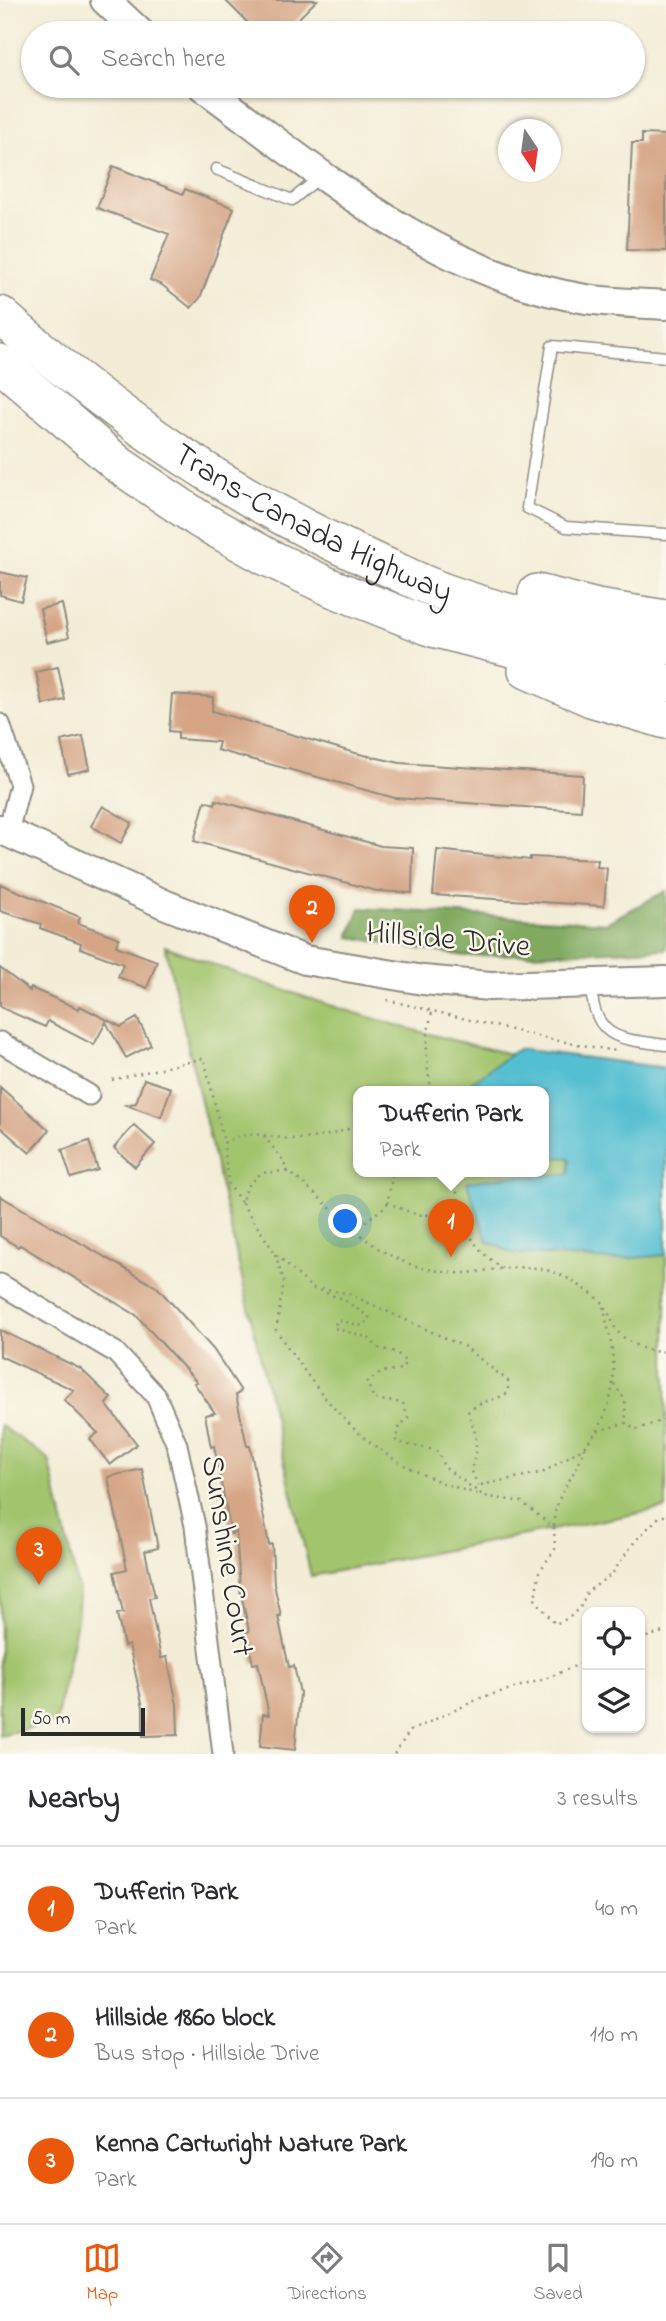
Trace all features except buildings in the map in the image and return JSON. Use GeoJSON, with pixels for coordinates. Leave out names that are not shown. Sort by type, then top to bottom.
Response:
{"type":"FeatureCollection","features":[{"type":"Feature","properties":{"kind":"highway","name":"Trans-Canada Highway"},"geometry":{"type":"LineString","coordinates":[[0,315],[67,373],[143,431],[225,485],[332,542],[444,592],[594,634],[666,646]]}},
{"type":"Feature","properties":{"kind":"highway","name":"Trans-Canada Highway"},"geometry":{"type":"LineString","coordinates":[[0,363],[119,465],[199,519],[331,588],[433,628],[590,668],[666,683]]}},
{"type":"Feature","properties":{"kind":"highway"},"geometry":{"type":"LineString","coordinates":[[332,542],[597,608],[666,619]]}},
{"type":"Feature","properties":{"kind":"highway"},"geometry":{"type":"LineString","coordinates":[[433,628],[591,698],[666,720]]}},
{"type":"Feature","properties":{"kind":"street"},"geometry":{"type":"LineString","coordinates":[[105,0],[127,21]]}},
{"type":"Feature","properties":{"kind":"street"},"geometry":{"type":"LineString","coordinates":[[218,98],[378,216],[433,246],[515,281],[586,299],[666,305]]}},
{"type":"Feature","properties":{"kind":"street"},"geometry":{"type":"LineString","coordinates":[[0,724],[20,785],[4,831]]}},
{"type":"Feature","properties":{"kind":"street","name":"Hillside Drive"},"geometry":{"type":"LineString","coordinates":[[4,831],[164,904],[305,960],[423,980],[490,986],[666,981]]}},
{"type":"Feature","properties":{"kind":"street"},"geometry":{"type":"LineString","coordinates":[[0,1042],[89,1096]]}},
{"type":"Feature","properties":{"kind":"street","name":"Sunshine Court"},"geometry":{"type":"LineString","coordinates":[[0,1284],[115,1352],[156,1396],[177,1445],[195,1526],[223,1754]]}},
{"type":"Feature","properties":{"kind":"lane"},"geometry":{"type":"LineString","coordinates":[[216,169],[292,200],[323,175]]}},
{"type":"Feature","properties":{"kind":"lane"},"geometry":{"type":"LineString","coordinates":[[666,357],[552,346],[527,508],[566,527],[666,534]]}},
{"type":"Feature","properties":{"kind":"lane"},"geometry":{"type":"LineString","coordinates":[[590,983],[592,1010],[599,1025],[627,1040],[666,1045]]}},
{"type":"Feature","properties":{"kind":"path"},"geometry":{"type":"LineString","coordinates":[[387,1000],[549,1039],[629,1053]]}},
{"type":"Feature","properties":{"kind":"path"},"geometry":{"type":"LineString","coordinates":[[431,1086],[425,1064],[425,1040],[432,1012]]}},
{"type":"Feature","properties":{"kind":"path"},"geometry":{"type":"LineString","coordinates":[[112,1080],[204,1058],[224,1143],[228,1183],[275,1253],[312,1288],[343,1299],[370,1318],[363,1326],[337,1320],[334,1328],[369,1338],[378,1348],[397,1352],[406,1362],[401,1369],[382,1372],[368,1382],[374,1399],[402,1403],[408,1418],[400,1426],[395,1440],[408,1447],[426,1446],[438,1452],[444,1467],[484,1496]]}},
{"type":"Feature","properties":{"kind":"path"},"geometry":{"type":"LineString","coordinates":[[224,1143],[236,1135],[251,1132],[295,1139],[331,1135],[353,1127]]}},
{"type":"Feature","properties":{"kind":"path"},"geometry":{"type":"LineString","coordinates":[[264,1135],[283,1160],[287,1171],[312,1189],[354,1230],[386,1254],[419,1267],[463,1274],[523,1266],[563,1276],[602,1302],[618,1333],[636,1345],[659,1352],[666,1350]]}},
{"type":"Feature","properties":{"kind":"path"},"geometry":{"type":"LineString","coordinates":[[242,1202],[248,1186],[261,1173],[287,1171]]}},
{"type":"Feature","properties":{"kind":"path"},"geometry":{"type":"LineString","coordinates":[[354,1230],[387,1202],[392,1177]]}},
{"type":"Feature","properties":{"kind":"path"},"geometry":{"type":"LineString","coordinates":[[454,1177],[469,1238],[482,1255],[502,1268]]}},
{"type":"Feature","properties":{"kind":"path"},"geometry":{"type":"LineString","coordinates":[[387,1202],[418,1216],[436,1215],[460,1201]]}},
{"type":"Feature","properties":{"kind":"path"},"geometry":{"type":"LineString","coordinates":[[275,1253],[284,1281],[276,1330],[333,1409],[384,1455],[424,1477],[484,1496],[522,1502],[554,1528]]}},
{"type":"Feature","properties":{"kind":"path"},"geometry":{"type":"LineString","coordinates":[[312,1288],[347,1293],[465,1347],[508,1381],[508,1393],[497,1399],[481,1400],[468,1412],[477,1434],[478,1450],[471,1469],[480,1491]]}},
{"type":"Feature","properties":{"kind":"path"},"geometry":{"type":"LineString","coordinates":[[479,1485],[544,1472],[584,1447],[597,1431],[613,1382],[615,1360],[602,1302]]}},
{"type":"Feature","properties":{"kind":"path"},"geometry":{"type":"LineString","coordinates":[[613,1382],[625,1400],[626,1423],[635,1430],[666,1419]]}},
{"type":"Feature","properties":{"kind":"path"},"geometry":{"type":"LineString","coordinates":[[597,1431],[626,1423]]}},
{"type":"Feature","properties":{"kind":"path"},"geometry":{"type":"LineString","coordinates":[[584,1447],[582,1459],[553,1508],[555,1549],[539,1572],[535,1599],[555,1624],[569,1618],[581,1606],[587,1592],[612,1574],[635,1541],[660,1516],[666,1516]]}},
{"type":"Feature","properties":{"kind":"path"},"geometry":{"type":"LineString","coordinates":[[645,1637],[666,1631]]}},
{"type":"Feature","properties":{"kind":"path"},"geometry":{"type":"LineString","coordinates":[[394,1754],[410,1731],[483,1697],[545,1679],[582,1663]]}},
{"type":"Feature","properties":{"kind":"green space"},"geometry":{"type":"Polygon","coordinates":[[[666,891],[666,949],[464,956],[349,937],[360,908],[606,923],[666,891]]]}},
{"type":"Feature","properties":{"kind":"green space"},"geometry":{"type":"Polygon","coordinates":[[[165,946],[290,992],[416,1031],[522,1056],[666,1080],[666,1508],[311,1576],[165,946]]]}},
{"type":"Feature","properties":{"kind":"green space"},"geometry":{"type":"Polygon","coordinates":[[[0,1425],[49,1459],[79,1593],[77,1620],[56,1722],[0,1735],[0,1425]]]}},
{"type":"Feature","properties":{"kind":"water"},"geometry":{"type":"Polygon","coordinates":[[[518,1049],[666,1068],[666,1255],[611,1260],[512,1253],[487,1241],[467,1182],[502,1177],[549,1177],[549,1175],[569,1174],[570,1158],[549,1157],[549,1086],[466,1086],[518,1049]]]}},
{"type":"Feature","properties":{"kind":"place","name":"Hillside 1860 block"},"geometry":{"type":"Point","coordinates":[312,943]}},
{"type":"Feature","properties":{"kind":"place","name":"Dufferin Park"},"geometry":{"type":"Point","coordinates":[451,1257]}},
{"type":"Feature","properties":{"kind":"place","name":"Kenna Cartwright Nature Park"},"geometry":{"type":"Point","coordinates":[39,1585]}}]}
